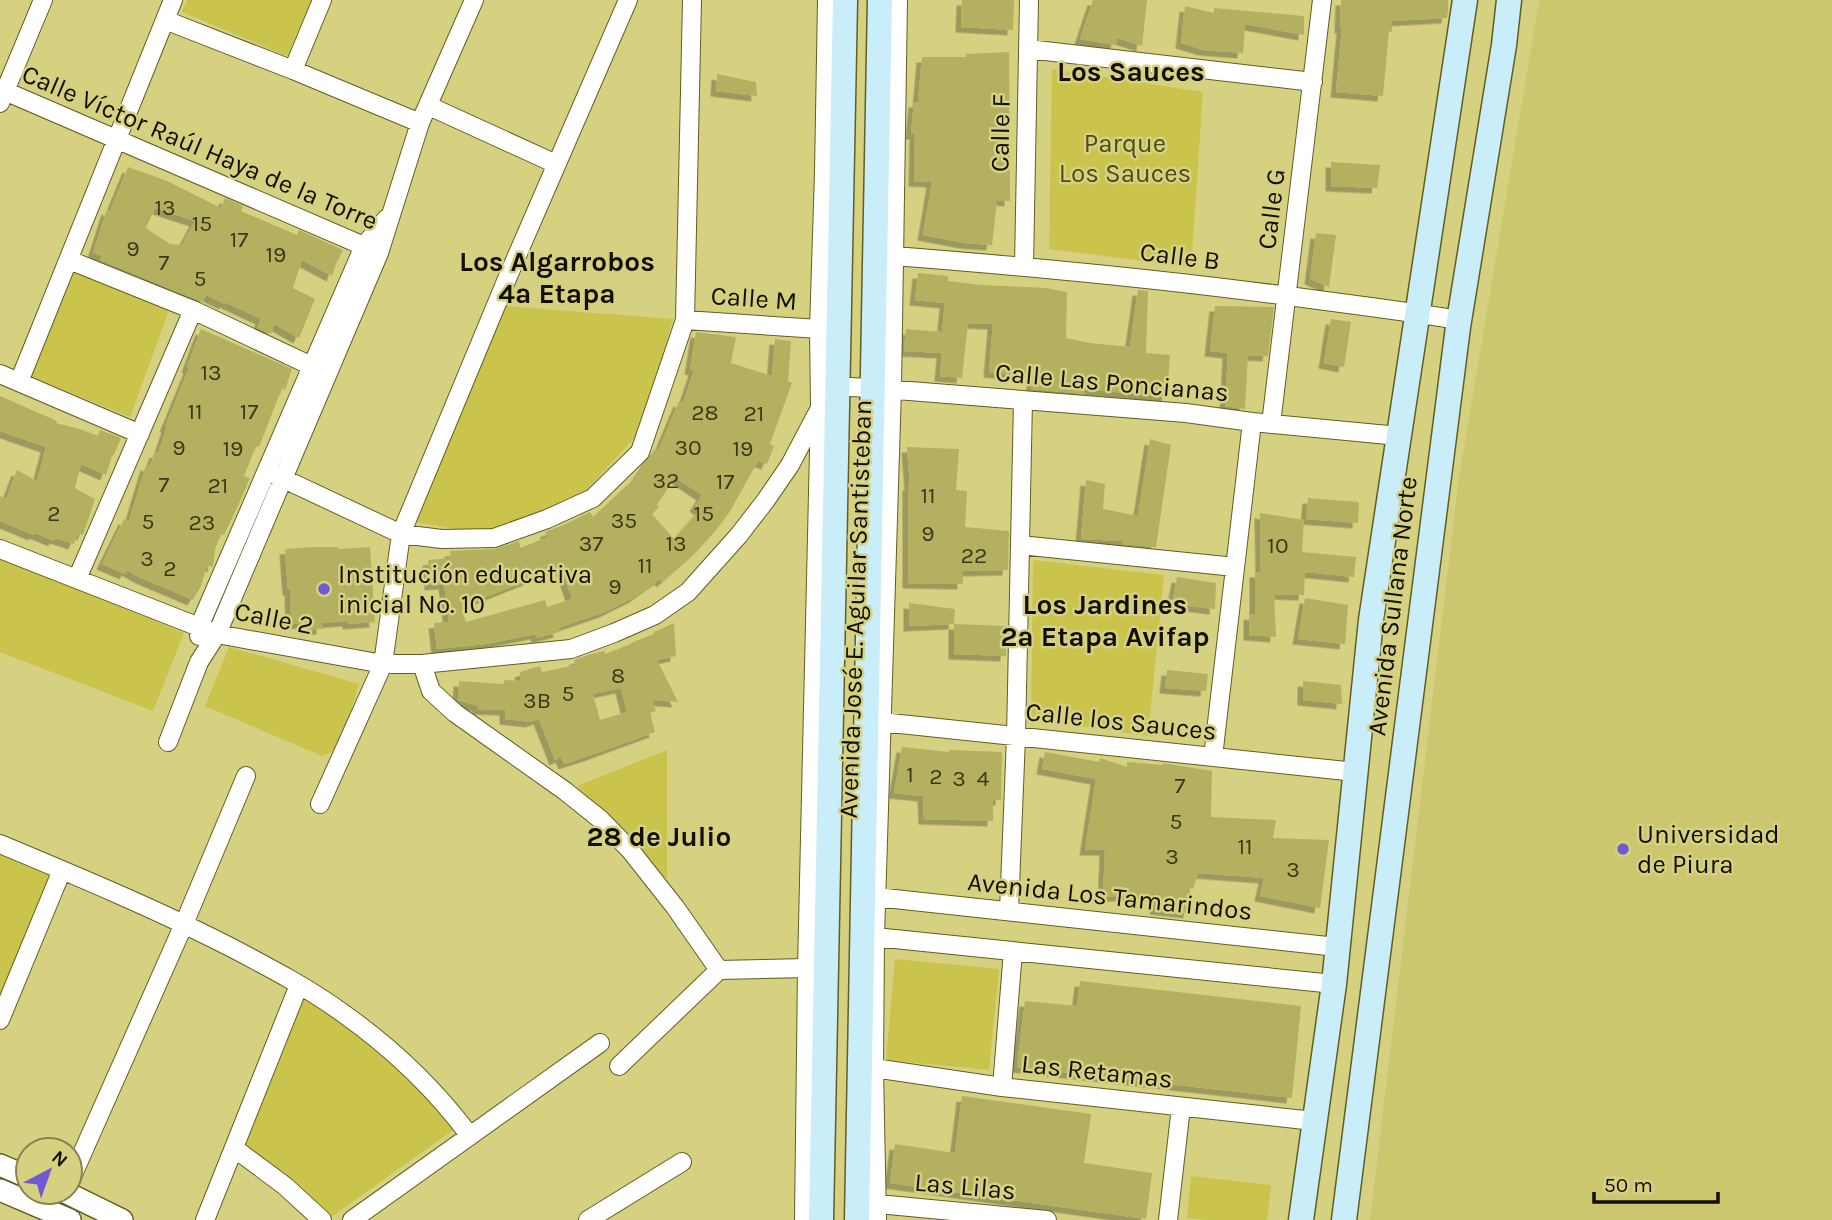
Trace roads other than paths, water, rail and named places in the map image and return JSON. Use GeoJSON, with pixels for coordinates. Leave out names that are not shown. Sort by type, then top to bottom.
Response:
{"type":"FeatureCollection","features":[{"type":"Feature","properties":{"kind":"main road","name":"Avenida José E. Aguilar Santisteban"},"geometry":{"type":"LineString","coordinates":[[821,1220],[828,386],[845,0]]}},
{"type":"Feature","properties":{"kind":"main road","name":"Avenida José E. Aguilar Santisteban"},"geometry":{"type":"LineString","coordinates":[[857,1220],[882,388],[880,0]]}},
{"type":"Feature","properties":{"kind":"main road","name":"Avenida Sullana Norte"},"geometry":{"type":"LineString","coordinates":[[1301,1220],[1334,984],[1371,620],[1465,0]]}},
{"type":"Feature","properties":{"kind":"main road","name":"Avenida Sullana Norte"},"geometry":{"type":"LineString","coordinates":[[1344,1220],[1459,320],[1504,46],[1509,0]]}},
{"type":"Feature","properties":{"kind":"main road"},"geometry":{"type":"LineString","coordinates":[[1337,947],[1378,952]]}},
{"type":"Feature","properties":{"kind":"main road"},"geometry":{"type":"LineString","coordinates":[[1334,984],[1373,988]]}},
{"type":"Feature","properties":{"kind":"street"},"geometry":{"type":"LineString","coordinates":[[2,95],[43,0]]}},
{"type":"Feature","properties":{"kind":"street"},"geometry":{"type":"LineString","coordinates":[[19,382],[173,0]]}},
{"type":"Feature","properties":{"kind":"street"},"geometry":{"type":"LineString","coordinates":[[293,70],[322,0]]}},
{"type":"Feature","properties":{"kind":"street"},"geometry":{"type":"LineString","coordinates":[[199,662],[199,627],[275,475],[372,249],[392,211],[420,123],[474,0]]}},
{"type":"Feature","properties":{"kind":"street"},"geometry":{"type":"LineString","coordinates":[[320,804],[383,664],[401,534],[509,274],[628,0]]}},
{"type":"Feature","properties":{"kind":"street"},"geometry":{"type":"LineString","coordinates":[[275,475],[401,534],[442,539],[494,538],[547,519],[593,498],[640,452],[685,320],[692,0]]}},
{"type":"Feature","properties":{"kind":"street","name":"Avenida José E. Aguilar Santisteban"},"geometry":{"type":"LineString","coordinates":[[804,1220],[820,407],[828,386],[819,329],[827,0]]}},
{"type":"Feature","properties":{"kind":"street","name":"Avenida José E. Aguilar Santisteban"},"geometry":{"type":"LineString","coordinates":[[877,1212],[874,1068],[881,722],[882,388],[894,256],[898,0]]}},
{"type":"Feature","properties":{"kind":"street","name":"Calle F"},"geometry":{"type":"LineString","coordinates":[[1024,266],[1028,0]]}},
{"type":"Feature","properties":{"kind":"street","name":"Calle G"},"geometry":{"type":"LineString","coordinates":[[1271,424],[1322,0]]}},
{"type":"Feature","properties":{"kind":"street"},"geometry":{"type":"LineString","coordinates":[[165,20],[420,123]]}},
{"type":"Feature","properties":{"kind":"street"},"geometry":{"type":"LineString","coordinates":[[1028,49],[1313,82]]}},
{"type":"Feature","properties":{"kind":"street","name":"Calle Víctor Raúl Haya de la Torre"},"geometry":{"type":"LineString","coordinates":[[2,95],[117,139],[372,249]]}},
{"type":"Feature","properties":{"kind":"street"},"geometry":{"type":"LineString","coordinates":[[429,106],[556,164]]}},
{"type":"Feature","properties":{"kind":"street","name":"Calle B"},"geometry":{"type":"LineString","coordinates":[[894,256],[1182,282],[1459,320]]}},
{"type":"Feature","properties":{"kind":"street"},"geometry":{"type":"LineString","coordinates":[[69,260],[194,310],[320,370]]}},
{"type":"Feature","properties":{"kind":"street"},"geometry":{"type":"LineString","coordinates":[[77,579],[194,310]]}},
{"type":"Feature","properties":{"kind":"street","name":"Calle M"},"geometry":{"type":"LineString","coordinates":[[685,320],[819,329]]}},
{"type":"Feature","properties":{"kind":"street"},"geometry":{"type":"LineString","coordinates":[[0,374],[140,434]]}},
{"type":"Feature","properties":{"kind":"street","name":"Calle Las Poncianas"},"geometry":{"type":"LineString","coordinates":[[828,386],[1186,413],[1399,436]]}},
{"type":"Feature","properties":{"kind":"street"},"geometry":{"type":"LineString","coordinates":[[1009,911],[1016,737],[1023,400]]}},
{"type":"Feature","properties":{"kind":"street","name":"Calle 2"},"geometry":{"type":"LineString","coordinates":[[0,549],[218,634],[383,664],[422,664],[571,649],[655,615],[688,592],[766,500],[790,465],[820,407]]}},
{"type":"Feature","properties":{"kind":"street"},"geometry":{"type":"LineString","coordinates":[[1213,757],[1252,422]]}},
{"type":"Feature","properties":{"kind":"street"},"geometry":{"type":"LineString","coordinates":[[168,742],[199,662],[218,634],[275,475]]}},
{"type":"Feature","properties":{"kind":"street"},"geometry":{"type":"LineString","coordinates":[[1020,545],[1235,567]]}},
{"type":"Feature","properties":{"kind":"street"},"geometry":{"type":"LineString","coordinates":[[422,664],[432,691],[455,713],[565,790],[600,819],[630,850],[675,907],[719,970]]}},
{"type":"Feature","properties":{"kind":"street","name":"Calle los Sauces"},"geometry":{"type":"LineString","coordinates":[[881,722],[1356,772]]}},
{"type":"Feature","properties":{"kind":"street"},"geometry":{"type":"LineString","coordinates":[[84,1149],[246,776]]}},
{"type":"Feature","properties":{"kind":"street"},"geometry":{"type":"LineString","coordinates":[[0,844],[184,924],[299,985],[345,1014],[392,1052],[426,1083],[470,1136]]}},
{"type":"Feature","properties":{"kind":"street"},"geometry":{"type":"LineString","coordinates":[[1,1016],[62,870]]}},
{"type":"Feature","properties":{"kind":"street","name":"Avenida Los Tamarindos"},"geometry":{"type":"LineString","coordinates":[[876,897],[1337,947]]}},
{"type":"Feature","properties":{"kind":"street"},"geometry":{"type":"LineString","coordinates":[[875,937],[1334,984]]}},
{"type":"Feature","properties":{"kind":"street"},"geometry":{"type":"LineString","coordinates":[[1002,1087],[1013,951]]}},
{"type":"Feature","properties":{"kind":"street"},"geometry":{"type":"LineString","coordinates":[[620,1066],[719,970],[807,968]]}},
{"type":"Feature","properties":{"kind":"street"},"geometry":{"type":"LineString","coordinates":[[205,1220],[299,985]]}},
{"type":"Feature","properties":{"kind":"street"},"geometry":{"type":"LineString","coordinates":[[352,1220],[600,1043]]}},
{"type":"Feature","properties":{"kind":"street","name":"Las Retamas"},"geometry":{"type":"LineString","coordinates":[[874,1068],[1002,1087],[1314,1121]]}},
{"type":"Feature","properties":{"kind":"street"},"geometry":{"type":"LineString","coordinates":[[1168,1220],[1181,1107]]}},
{"type":"Feature","properties":{"kind":"street"},"geometry":{"type":"LineString","coordinates":[[234,1148],[285,1186],[322,1220]]}},
{"type":"Feature","properties":{"kind":"street"},"geometry":{"type":"LineString","coordinates":[[588,1220],[682,1162]]}},
{"type":"Feature","properties":{"kind":"street"},"geometry":{"type":"LineString","coordinates":[[0,1190],[64,1217]]}},
{"type":"Feature","properties":{"kind":"street"},"geometry":{"type":"LineString","coordinates":[[84,1202],[121,1220]]}},
{"type":"Feature","properties":{"kind":"street","name":"Las Lilas"},"geometry":{"type":"LineString","coordinates":[[877,1212],[1047,1220]]}},
{"type":"Feature","properties":{"kind":"place","name":"Institución educativa inicial No. 10"},"geometry":{"type":"Point","coordinates":[324,589]}},
{"type":"Feature","properties":{"kind":"place","name":"Universidad de Piura"},"geometry":{"type":"Point","coordinates":[1623,849]}},
{"type":"Feature","properties":{"kind":"district","name":"Los Sauces"},"geometry":{"type":"Point","coordinates":[1131,71]}},
{"type":"Feature","properties":{"kind":"district","name":"Los Algarrobos 4ª Etapa"},"geometry":{"type":"Point","coordinates":[557,277]}},
{"type":"Feature","properties":{"kind":"district","name":"Los Jardines 2ª Etapa Avifap"},"geometry":{"type":"Point","coordinates":[1105,620]}},
{"type":"Feature","properties":{"kind":"district","name":"28 de Julio"},"geometry":{"type":"Point","coordinates":[659,836]}},
{"type":"Feature","properties":{"kind":"park label","name":"Parque Los Sauces"},"geometry":{"type":"Point","coordinates":[1125,158]}}]}
